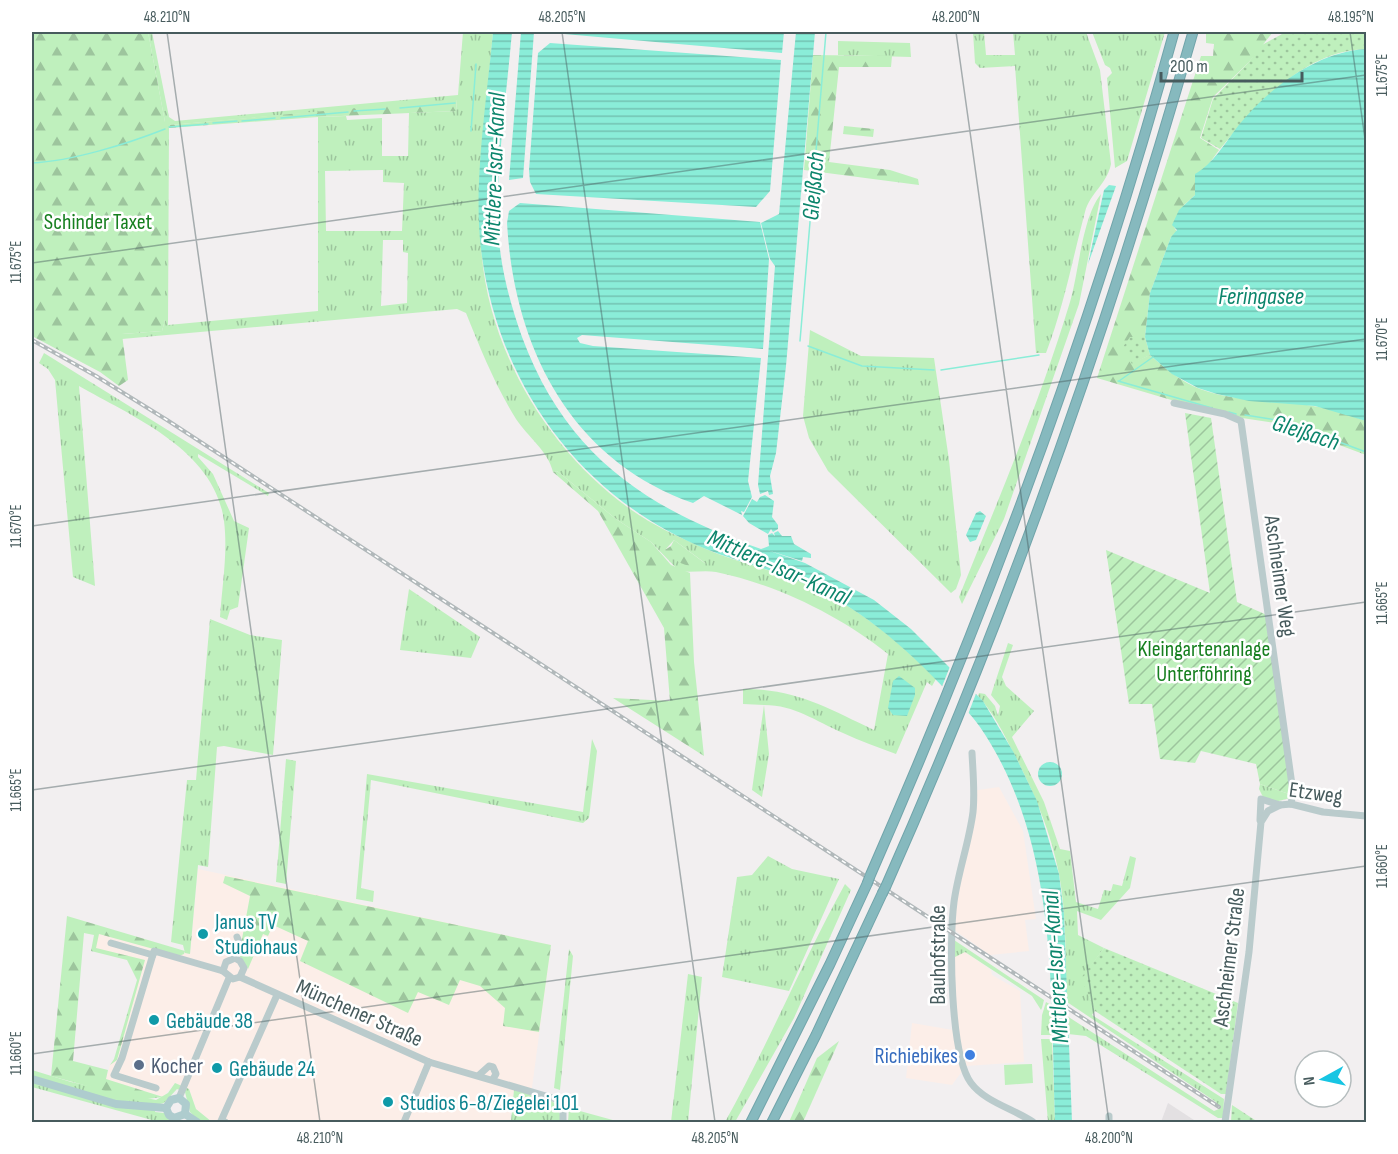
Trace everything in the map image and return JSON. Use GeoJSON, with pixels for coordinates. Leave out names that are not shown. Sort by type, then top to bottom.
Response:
{"type":"FeatureCollection","features":[{"type":"Feature","properties":{"kind":"highway"},"geometry":{"type":"LineString","coordinates":[[751,1122],[802,1022],[869,880],[964,655],[1025,494],[1085,322],[1174,32]]}},
{"type":"Feature","properties":{"kind":"highway"},"geometry":{"type":"LineString","coordinates":[[772,1122],[820,1028],[884,890],[955,724],[1017,569],[1099,340],[1193,32]]}},
{"type":"Feature","properties":{"kind":"main road"},"geometry":{"type":"LineString","coordinates":[[32,1079],[116,1104],[166,1108]]}},
{"type":"Feature","properties":{"kind":"main road"},"geometry":{"type":"LineString","coordinates":[[166,1108],[171,1100],[178,1098],[186,1104],[185,1114]]}},
{"type":"Feature","properties":{"kind":"main road"},"geometry":{"type":"LineString","coordinates":[[166,1108],[174,1120],[185,1114]]}},
{"type":"Feature","properties":{"kind":"main road"},"geometry":{"type":"LineString","coordinates":[[185,1114],[197,1122]]}},
{"type":"Feature","properties":{"kind":"street","name":"Aschheimer Weg"},"geometry":{"type":"LineString","coordinates":[[1174,403],[1225,414],[1241,422],[1293,792],[1291,804]]}},
{"type":"Feature","properties":{"kind":"street","name":"Bauhofstraße"},"geometry":{"type":"LineString","coordinates":[[972,753],[973,811],[956,894],[952,933],[956,1034],[962,1066],[970,1082],[983,1093],[1033,1122]]}},
{"type":"Feature","properties":{"kind":"street","name":"Etzweg"},"geometry":{"type":"LineString","coordinates":[[1261,799],[1280,806],[1291,804],[1323,812],[1366,816]]}},
{"type":"Feature","properties":{"kind":"street","name":"Aschheimer Straße"},"geometry":{"type":"LineString","coordinates":[[1225,1122],[1249,952],[1261,799]]}},
{"type":"Feature","properties":{"kind":"street"},"geometry":{"type":"LineString","coordinates":[[1261,822],[1268,811],[1280,806]]}},
{"type":"Feature","properties":{"kind":"street"},"geometry":{"type":"LineString","coordinates":[[235,958],[239,942],[237,937]]}},
{"type":"Feature","properties":{"kind":"street"},"geometry":{"type":"LineString","coordinates":[[111,943],[153,955]]}},
{"type":"Feature","properties":{"kind":"street"},"geometry":{"type":"LineString","coordinates":[[156,1089],[114,1075],[122,1058],[154,951],[223,971],[229,978]]}},
{"type":"Feature","properties":{"kind":"street"},"geometry":{"type":"LineString","coordinates":[[223,971],[226,962],[235,958]]}},
{"type":"Feature","properties":{"kind":"street"},"geometry":{"type":"LineString","coordinates":[[229,978],[240,977],[244,968],[235,958]]}},
{"type":"Feature","properties":{"kind":"street","name":"Münchener Straße"},"geometry":{"type":"LineString","coordinates":[[240,977],[429,1062],[556,1099],[563,1104],[562,1122]]}},
{"type":"Feature","properties":{"kind":"street"},"geometry":{"type":"LineString","coordinates":[[178,1098],[229,978]]}},
{"type":"Feature","properties":{"kind":"street","name":"Münchener Straße"},"geometry":{"type":"LineString","coordinates":[[225,1122],[221,1121],[225,1111],[277,995]]}},
{"type":"Feature","properties":{"kind":"street","name":"Münchener Straße"},"geometry":{"type":"LineString","coordinates":[[404,1122],[429,1062]]}},
{"type":"Feature","properties":{"kind":"street","name":"Münchener Straße"},"geometry":{"type":"LineString","coordinates":[[480,1075],[489,1066],[493,1067],[496,1074],[493,1079]]}},
{"type":"Feature","properties":{"kind":"shaded area"},"geometry":{"type":"Polygon","coordinates":[[[999,787],[1023,831],[1036,919],[1025,920],[1029,951],[990,955],[950,927],[971,811],[971,791],[999,787]]]}},
{"type":"Feature","properties":{"kind":"shaded area"},"geometry":{"type":"Polygon","coordinates":[[[198,869],[551,945],[531,1095],[514,1090],[510,1122],[212,1122],[196,1109],[189,1089],[175,1083],[163,1097],[106,1079],[110,1065],[117,1059],[143,962],[95,949],[99,929],[190,954],[198,869]]]}},
{"type":"Feature","properties":{"kind":"shaded area"},"geometry":{"type":"Polygon","coordinates":[[[949,945],[957,954],[965,952],[991,970],[992,975],[1020,991],[1024,1062],[966,1066],[952,1085],[906,1078],[912,1023],[953,1030],[949,945]]]}},
{"type":"Feature","properties":{"kind":"shaded area"},"geometry":{"type":"Polygon","coordinates":[[[1168,1103],[1197,1122],[1161,1122],[1168,1103]]]}},
{"type":"Feature","properties":{"kind":"green space","name":"Schinder Taxet"},"geometry":{"type":"Polygon","coordinates":[[[32,32],[148,32],[165,122],[165,320],[162,331],[122,334],[128,380],[119,386],[100,372],[32,336],[32,32]]]}},
{"type":"Feature","properties":{"kind":"green space"},"geometry":{"type":"Polygon","coordinates":[[[148,32],[152,32],[169,117],[175,121],[458,95],[463,32],[493,32],[481,165],[481,244],[485,283],[495,321],[508,358],[526,393],[572,457],[600,485],[630,509],[657,526],[706,549],[785,576],[835,599],[871,622],[921,664],[936,679],[932,686],[927,682],[896,754],[849,736],[805,714],[775,706],[743,704],[743,689],[779,692],[826,707],[874,730],[888,654],[850,627],[784,593],[716,572],[679,571],[651,542],[616,519],[557,471],[553,472],[547,457],[521,426],[508,406],[466,313],[457,309],[122,339],[122,334],[162,331],[165,320],[165,122],[148,32]],[[457,100],[169,125],[168,325],[318,311],[318,117],[346,116],[347,120],[382,118],[382,156],[408,156],[409,113],[456,111],[457,100]],[[383,170],[325,171],[326,231],[402,231],[404,183],[383,182],[383,170]],[[383,240],[381,306],[407,303],[408,253],[403,252],[403,240],[383,240]],[[674,540],[666,549],[705,564],[674,540]]]}},
{"type":"Feature","properties":{"kind":"green space"},"geometry":{"type":"Polygon","coordinates":[[[973,32],[984,32],[986,55],[1015,55],[1013,32],[1086,32],[1100,70],[1111,164],[1106,177],[1087,205],[1063,301],[1046,353],[1036,353],[1015,66],[980,68],[975,63],[973,32]]]}},
{"type":"Feature","properties":{"kind":"green space"},"geometry":{"type":"Polygon","coordinates":[[[1092,32],[1165,32],[1127,161],[1115,168],[1107,78],[1112,73],[1105,65],[1092,32]]]}},
{"type":"Feature","properties":{"kind":"green space"},"geometry":{"type":"Polygon","coordinates":[[[1206,32],[1273,32],[1249,62],[1213,97],[1200,138],[1219,150],[1206,168],[1195,178],[1195,195],[1184,205],[1174,227],[1177,232],[1171,237],[1150,293],[1145,337],[1130,337],[1132,363],[1150,355],[1186,383],[1200,389],[1228,397],[1320,407],[1366,421],[1366,455],[1283,424],[1222,415],[1097,378],[1201,56],[1213,56],[1214,44],[1206,43],[1206,32]]]}},
{"type":"Feature","properties":{"kind":"green space"},"geometry":{"type":"Polygon","coordinates":[[[1286,32],[1366,32],[1366,49],[1343,52],[1322,59],[1302,70],[1266,98],[1220,149],[1201,138],[1213,99],[1249,62],[1260,46],[1286,32]]]}},
{"type":"Feature","properties":{"kind":"green space"},"geometry":{"type":"Polygon","coordinates":[[[838,41],[910,43],[911,57],[838,55],[838,41]]]}},
{"type":"Feature","properties":{"kind":"green space"},"geometry":{"type":"Polygon","coordinates":[[[813,55],[892,56],[891,67],[839,67],[829,162],[890,170],[918,179],[919,185],[804,170],[813,55]]]}},
{"type":"Feature","properties":{"kind":"green space"},"geometry":{"type":"Polygon","coordinates":[[[457,99],[456,111],[318,117],[169,128],[169,125],[457,99]]]}},
{"type":"Feature","properties":{"kind":"green space"},"geometry":{"type":"Polygon","coordinates":[[[844,126],[874,129],[873,137],[843,134],[844,126]]]}},
{"type":"Feature","properties":{"kind":"green space"},"geometry":{"type":"Polygon","coordinates":[[[1101,194],[1079,304],[1004,519],[962,604],[959,597],[1018,451],[1058,339],[1070,302],[1089,216],[1101,194]]]}},
{"type":"Feature","properties":{"kind":"green space"},"geometry":{"type":"Polygon","coordinates":[[[810,330],[861,356],[934,358],[949,460],[961,575],[956,589],[951,593],[828,471],[809,438],[803,416],[810,330]]]}},
{"type":"Feature","properties":{"kind":"green space"},"geometry":{"type":"Polygon","coordinates":[[[1130,337],[1145,337],[1150,355],[1132,364],[1123,347],[1130,337]]]}},
{"type":"Feature","properties":{"kind":"green space"},"geometry":{"type":"Polygon","coordinates":[[[44,353],[269,493],[268,496],[198,454],[213,474],[234,521],[249,528],[238,607],[230,610],[227,620],[220,617],[225,557],[224,521],[217,496],[205,474],[168,438],[79,386],[95,586],[73,577],[55,380],[48,369],[39,363],[44,353]]]}},
{"type":"Feature","properties":{"kind":"green space","name":"Kleingartenanlage Unterföhring"},"geometry":{"type":"Polygon","coordinates":[[[1185,413],[1211,418],[1237,602],[1267,615],[1292,795],[1260,784],[1256,764],[1201,751],[1195,763],[1160,759],[1152,704],[1129,704],[1106,550],[1210,593],[1185,413]]]}},
{"type":"Feature","properties":{"kind":"green space"},"geometry":{"type":"Polygon","coordinates":[[[557,471],[616,519],[651,542],[671,565],[690,573],[694,662],[704,756],[613,698],[670,701],[664,628],[598,511],[553,472],[557,471]]]}},
{"type":"Feature","properties":{"kind":"green space"},"geometry":{"type":"Polygon","coordinates":[[[674,540],[706,564],[693,566],[674,559],[665,550],[674,540]]]}},
{"type":"Feature","properties":{"kind":"green space"},"geometry":{"type":"Polygon","coordinates":[[[409,589],[480,637],[471,658],[400,650],[409,589]]]}},
{"type":"Feature","properties":{"kind":"green space"},"geometry":{"type":"Polygon","coordinates":[[[210,619],[250,635],[282,640],[273,755],[224,746],[217,747],[208,867],[198,865],[190,954],[185,953],[183,945],[171,942],[187,780],[196,780],[210,619]]]}},
{"type":"Feature","properties":{"kind":"green space"},"geometry":{"type":"Polygon","coordinates":[[[1008,643],[1013,645],[1002,677],[1006,686],[1034,711],[1012,737],[1044,802],[1060,849],[1070,851],[1076,902],[1098,909],[1104,890],[1111,891],[1113,884],[1122,886],[1130,856],[1136,858],[1130,888],[1101,920],[1077,911],[1078,935],[1104,948],[1082,978],[1095,1011],[1092,1015],[1224,1099],[1223,1118],[1218,1118],[1086,1036],[1068,1034],[1067,1016],[1214,1111],[1219,1109],[1216,1102],[1067,1002],[1063,906],[1059,874],[1051,843],[1041,812],[1021,768],[998,724],[978,696],[979,693],[985,694],[995,706],[998,716],[1000,706],[991,695],[1008,643]]]}},
{"type":"Feature","properties":{"kind":"green space"},"geometry":{"type":"Polygon","coordinates":[[[764,705],[769,754],[762,797],[752,790],[764,705]]]}},
{"type":"Feature","properties":{"kind":"green space"},"geometry":{"type":"Polygon","coordinates":[[[592,739],[597,751],[589,818],[583,823],[371,780],[361,888],[374,891],[373,902],[356,899],[367,774],[583,812],[592,739]]]}},
{"type":"Feature","properties":{"kind":"green space"},"geometry":{"type":"Polygon","coordinates":[[[286,759],[296,761],[286,884],[276,882],[286,759]]]}},
{"type":"Feature","properties":{"kind":"green space"},"geometry":{"type":"Polygon","coordinates":[[[1260,784],[1292,795],[1290,798],[1275,802],[1264,799],[1259,789],[1260,784]]]}},
{"type":"Feature","properties":{"kind":"green space"},"geometry":{"type":"Polygon","coordinates":[[[768,856],[792,869],[839,879],[789,991],[722,977],[737,877],[752,875],[768,856]]]}},
{"type":"Feature","properties":{"kind":"green space"},"geometry":{"type":"Polygon","coordinates":[[[225,876],[551,945],[539,1032],[503,1026],[505,1008],[480,986],[460,980],[449,1005],[418,992],[408,1013],[300,961],[308,941],[273,925],[268,936],[263,934],[248,969],[239,955],[250,896],[223,883],[225,876]]]}},
{"type":"Feature","properties":{"kind":"green space"},"geometry":{"type":"Polygon","coordinates":[[[845,884],[851,890],[794,1018],[735,1122],[725,1122],[814,943],[845,884]]]}},
{"type":"Feature","properties":{"kind":"green space"},"geometry":{"type":"Polygon","coordinates":[[[67,916],[185,951],[179,956],[99,934],[96,948],[145,960],[117,1060],[110,1065],[114,1059],[137,980],[127,960],[91,951],[94,935],[84,933],[73,1061],[108,1070],[106,1079],[163,1097],[138,1100],[51,1076],[67,916]]]}},
{"type":"Feature","properties":{"kind":"green space"},"geometry":{"type":"Polygon","coordinates":[[[954,940],[1044,1000],[1041,1010],[1032,996],[965,952],[955,957],[954,940]]]}},
{"type":"Feature","properties":{"kind":"green space"},"geometry":{"type":"Polygon","coordinates":[[[1104,948],[1238,1003],[1226,1094],[1221,1094],[1095,1011],[1081,978],[1104,948]]]}},
{"type":"Feature","properties":{"kind":"green space"},"geometry":{"type":"Polygon","coordinates":[[[569,949],[573,956],[560,1090],[554,1088],[569,949]]]}},
{"type":"Feature","properties":{"kind":"green space"},"geometry":{"type":"Polygon","coordinates":[[[688,974],[702,977],[688,1122],[671,1122],[688,974]]]}},
{"type":"Feature","properties":{"kind":"green space"},"geometry":{"type":"Polygon","coordinates":[[[1046,1002],[1051,1005],[1052,1035],[1041,1035],[1042,1015],[1046,1002]]]}},
{"type":"Feature","properties":{"kind":"green space"},"geometry":{"type":"Polygon","coordinates":[[[1041,1039],[1052,1039],[1055,1122],[1048,1122],[1041,1039]]]}},
{"type":"Feature","properties":{"kind":"green space"},"geometry":{"type":"Polygon","coordinates":[[[839,1041],[803,1122],[789,1122],[817,1058],[839,1041]]]}},
{"type":"Feature","properties":{"kind":"green space"},"geometry":{"type":"Polygon","coordinates":[[[1032,1064],[1033,1083],[1005,1085],[1004,1065],[1032,1064]]]}},
{"type":"Feature","properties":{"kind":"green space"},"geometry":{"type":"Polygon","coordinates":[[[32,1070],[71,1082],[156,1100],[168,1093],[175,1083],[189,1089],[196,1109],[212,1122],[194,1122],[196,1118],[190,1112],[185,1092],[177,1089],[164,1103],[156,1105],[155,1112],[164,1113],[172,1122],[159,1122],[32,1087],[32,1070]]]}},
{"type":"Feature","properties":{"kind":"green space"},"geometry":{"type":"Polygon","coordinates":[[[514,1090],[546,1097],[552,1101],[560,1113],[561,1122],[511,1122],[514,1090]]]}},
{"type":"Feature","properties":{"kind":"green space"},"geometry":{"type":"Polygon","coordinates":[[[1232,1105],[1258,1122],[1231,1122],[1232,1105]]]}},
{"type":"Feature","properties":{"kind":"green space"},"geometry":{"type":"Polygon","coordinates":[[[569,1108],[620,1122],[568,1122],[569,1108]]]}},
{"type":"Feature","properties":{"kind":"water","name":"Mittlere-Isar-Kanal"},"geometry":{"type":"Polygon","coordinates":[[[493,32],[512,32],[499,188],[499,240],[502,265],[522,337],[540,379],[562,415],[587,446],[615,472],[646,495],[681,515],[761,549],[769,546],[768,535],[772,533],[775,536],[774,533],[778,531],[782,536],[791,536],[794,544],[811,554],[811,558],[803,557],[802,561],[767,550],[805,563],[874,600],[911,629],[983,701],[1014,753],[1037,801],[1059,874],[1064,914],[1072,1122],[1055,1122],[1050,969],[1037,868],[1024,819],[1006,772],[980,727],[965,709],[896,642],[859,613],[818,590],[785,576],[706,549],[661,527],[620,499],[584,467],[552,430],[526,389],[505,345],[490,298],[481,249],[480,169],[493,32]]]}},
{"type":"Feature","properties":{"kind":"water"},"geometry":{"type":"Polygon","coordinates":[[[521,32],[534,32],[523,178],[509,180],[521,32]]]}},
{"type":"Feature","properties":{"kind":"water"},"geometry":{"type":"Polygon","coordinates":[[[541,32],[784,32],[782,53],[541,32]]]}},
{"type":"Feature","properties":{"kind":"water"},"geometry":{"type":"Polygon","coordinates":[[[796,32],[815,32],[786,366],[776,453],[770,476],[773,494],[769,495],[768,491],[760,494],[758,485],[775,266],[770,259],[761,223],[779,214],[796,32]]]}},
{"type":"Feature","properties":{"kind":"water"},"geometry":{"type":"Polygon","coordinates":[[[550,43],[781,60],[770,191],[756,207],[536,194],[530,182],[529,170],[538,53],[550,43]]]}},
{"type":"Feature","properties":{"kind":"water","name":"Feringasee"},"geometry":{"type":"Polygon","coordinates":[[[1366,49],[1366,421],[1315,406],[1249,401],[1217,394],[1198,388],[1172,374],[1150,355],[1145,337],[1150,293],[1171,237],[1177,230],[1172,225],[1179,210],[1195,195],[1195,174],[1213,159],[1238,126],[1264,98],[1295,74],[1329,57],[1366,49]]]}},
{"type":"Feature","properties":{"kind":"water"},"geometry":{"type":"Polygon","coordinates":[[[1109,185],[1116,186],[1088,264],[1104,190],[1109,185]]]}},
{"type":"Feature","properties":{"kind":"water"},"geometry":{"type":"Polygon","coordinates":[[[520,203],[760,222],[769,259],[763,349],[582,335],[577,338],[580,343],[593,346],[761,358],[748,481],[752,497],[744,512],[741,511],[742,515],[704,496],[693,503],[650,484],[613,459],[582,428],[556,393],[536,355],[522,313],[512,269],[507,223],[509,211],[520,203]]]}},
{"type":"Feature","properties":{"kind":"water"},"geometry":{"type":"Polygon","coordinates":[[[765,495],[774,501],[772,517],[778,525],[778,529],[773,532],[771,529],[768,534],[749,523],[743,516],[752,499],[757,502],[765,495]]]}},
{"type":"Feature","properties":{"kind":"water"},"geometry":{"type":"Polygon","coordinates":[[[980,511],[986,516],[976,540],[970,542],[966,535],[976,513],[980,511]]]}},
{"type":"Feature","properties":{"kind":"water"},"geometry":{"type":"Polygon","coordinates":[[[899,676],[915,688],[915,695],[907,716],[893,715],[888,708],[893,681],[899,676]]]}},
{"type":"Feature","properties":{"kind":"water"},"geometry":{"type":"Polygon","coordinates":[[[1050,762],[1058,766],[1062,774],[1058,782],[1050,786],[1042,782],[1038,774],[1042,766],[1050,762]]]}},
{"type":"Feature","properties":{"kind":"pier"},"geometry":{"type":"Polygon","coordinates":[[[951,664],[977,691],[967,717],[941,689],[951,664]]]}},
{"type":"Feature","properties":{"kind":"waterway","name":"Gleißach"},"geometry":{"type":"LineString","coordinates":[[800,341],[826,32]]}},
{"type":"Feature","properties":{"kind":"waterway","name":"Mittlere-Isar-Kanal"},"geometry":{"type":"LineString","coordinates":[[471,131],[476,64]]}},
{"type":"Feature","properties":{"kind":"waterway"},"geometry":{"type":"LineString","coordinates":[[400,108],[455,103]]}},
{"type":"Feature","properties":{"kind":"waterway"},"geometry":{"type":"LineString","coordinates":[[354,111],[385,109]]}},
{"type":"Feature","properties":{"kind":"waterway"},"geometry":{"type":"LineString","coordinates":[[281,118],[348,112]]}},
{"type":"Feature","properties":{"kind":"waterway"},"geometry":{"type":"LineString","coordinates":[[242,121],[275,118]]}},
{"type":"Feature","properties":{"kind":"waterway"},"geometry":{"type":"LineString","coordinates":[[213,123],[237,121]]}},
{"type":"Feature","properties":{"kind":"waterway"},"geometry":{"type":"LineString","coordinates":[[169,127],[208,124]]}},
{"type":"Feature","properties":{"kind":"waterway"},"geometry":{"type":"LineString","coordinates":[[32,163],[48,162],[99,151],[165,129]]}},
{"type":"Feature","properties":{"kind":"waterway","name":"Gleißach"},"geometry":{"type":"LineString","coordinates":[[808,346],[862,366],[934,370]]}},
{"type":"Feature","properties":{"kind":"waterway","name":"Gleißach"},"geometry":{"type":"LineString","coordinates":[[941,370],[1039,355]]}},
{"type":"Feature","properties":{"kind":"waterway"},"geometry":{"type":"LineString","coordinates":[[1119,381],[1153,357]]}},
{"type":"Feature","properties":{"kind":"waterway","name":"Gleißach"},"geometry":{"type":"LineString","coordinates":[[1118,381],[1212,408]]}},
{"type":"Feature","properties":{"kind":"waterway","name":"Gleißach"},"geometry":{"type":"LineString","coordinates":[[1229,412],[1236,414]]}},
{"type":"Feature","properties":{"kind":"waterway","name":"Gleißach"},"geometry":{"type":"LineString","coordinates":[[1245,415],[1283,421],[1366,452]]}},
{"type":"Feature","properties":{"kind":"railway"},"geometry":{"type":"LineString","coordinates":[[32,340],[167,420],[1219,1107]]}},
{"type":"Feature","properties":{"kind":"place","name":"Janus TV Studiohaus"},"geometry":{"type":"Point","coordinates":[203,934]}},
{"type":"Feature","properties":{"kind":"place","name":"Gebäude 38"},"geometry":{"type":"Point","coordinates":[154,1020]}},
{"type":"Feature","properties":{"kind":"place","name":"Richiebikes"},"geometry":{"type":"Point","coordinates":[970,1055]}},
{"type":"Feature","properties":{"kind":"place","name":"Kocher"},"geometry":{"type":"Point","coordinates":[139,1065]}},
{"type":"Feature","properties":{"kind":"place","name":"Gebäude 24"},"geometry":{"type":"Point","coordinates":[217,1068]}},
{"type":"Feature","properties":{"kind":"place","name":"Studios 6-8/Ziegelei 101"},"geometry":{"type":"Point","coordinates":[388,1102]}}]}
